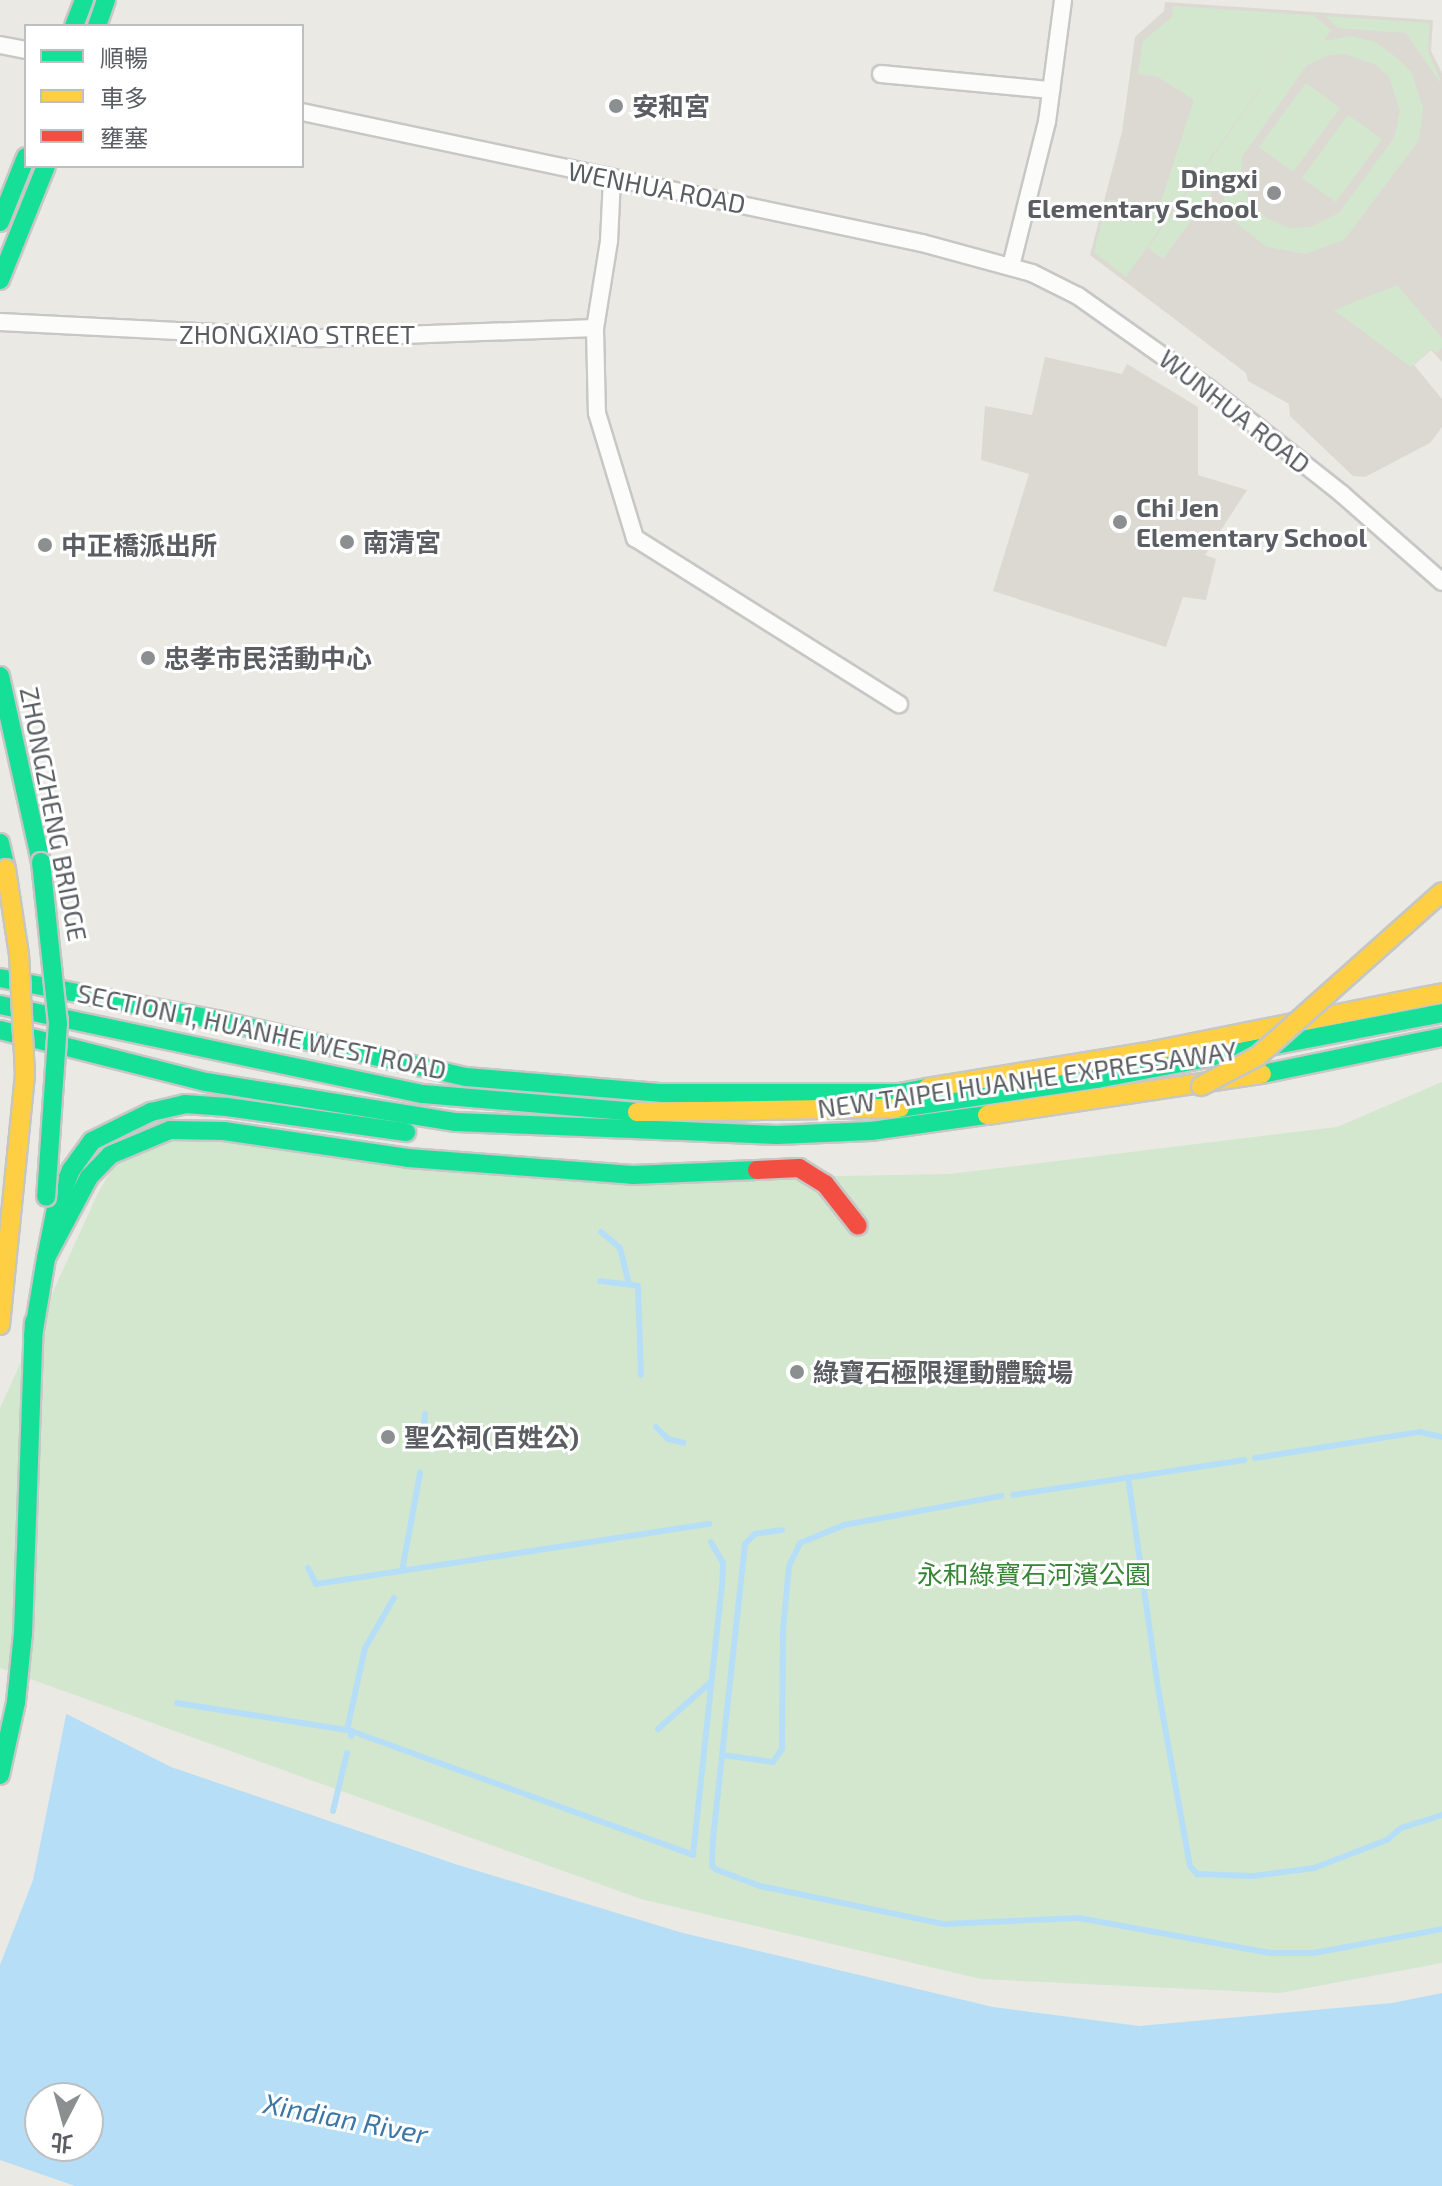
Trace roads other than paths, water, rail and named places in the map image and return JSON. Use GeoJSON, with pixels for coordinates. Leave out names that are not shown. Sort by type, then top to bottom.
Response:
{"type":"FeatureCollection","features":[{"type":"Feature","properties":{"kind":"main road"},"geometry":{"type":"LineString","coordinates":[[75,24],[84,0]]}},
{"type":"Feature","properties":{"kind":"main road"},"geometry":{"type":"LineString","coordinates":[[98,24],[106,0]]}},
{"type":"Feature","properties":{"kind":"main road"},"geometry":{"type":"LineString","coordinates":[[0,222],[24,162]]}},
{"type":"Feature","properties":{"kind":"main road"},"geometry":{"type":"LineString","coordinates":[[0,280],[45,168]]}},
{"type":"Feature","properties":{"kind":"main road","name":"ZHONGZHENG BRIDGE"},"geometry":{"type":"LineString","coordinates":[[0,676],[41,862],[55,959],[58,1023],[33,1336],[23,1633],[0,1775]]}},
{"type":"Feature","properties":{"kind":"main road"},"geometry":{"type":"LineString","coordinates":[[0,843],[21,967],[25,1076],[0,1325]]}},
{"type":"Feature","properties":{"kind":"main road"},"geometry":{"type":"LineString","coordinates":[[1201,1086],[1258,1056],[1442,892]]}},
{"type":"Feature","properties":{"kind":"main road","name":"SECTION 1, HUANHE WEST ROAD"},"geometry":{"type":"LineString","coordinates":[[0,978],[217,1020],[466,1077],[662,1093],[899,1093],[1148,1052],[1268,1024],[1442,993]]}},
{"type":"Feature","properties":{"kind":"main road","name":"SECTION 1, HUANHE WEST ROAD"},"geometry":{"type":"LineString","coordinates":[[0,1005],[423,1094],[645,1113],[876,1112],[1276,1047],[1442,1013]]}},
{"type":"Feature","properties":{"kind":"main road","name":"NEW TAIPEI HUANHE EXPRESSAWAY"},"geometry":{"type":"LineString","coordinates":[[0,1030],[291,1098],[456,1122],[777,1135],[871,1131],[1201,1086],[1442,1037]]}},
{"type":"Feature","properties":{"kind":"main road"},"geometry":{"type":"LineString","coordinates":[[33,1336],[57,1203],[71,1170],[92,1141],[123,1123],[185,1104],[366,1130],[682,1146],[777,1135]]}},
{"type":"Feature","properties":{"kind":"main road"},"geometry":{"type":"LineString","coordinates":[[46,1258],[89,1177],[110,1155],[170,1130],[224,1131],[408,1158],[632,1175],[799,1168],[825,1184],[858,1226]]}},
{"type":"Feature","properties":{"kind":"street"},"geometry":{"type":"LineString","coordinates":[[1011,266],[1051,90],[1063,0]]}},
{"type":"Feature","properties":{"kind":"street"},"geometry":{"type":"LineString","coordinates":[[0,45],[24,50]]}},
{"type":"Feature","properties":{"kind":"street"},"geometry":{"type":"LineString","coordinates":[[881,74],[1051,90]]}},
{"type":"Feature","properties":{"kind":"street","name":"WENHUA ROAD"},"geometry":{"type":"LineString","coordinates":[[304,112],[1011,266]]}},
{"type":"Feature","properties":{"kind":"street"},"geometry":{"type":"LineString","coordinates":[[612,178],[609,241],[595,328],[597,413],[635,538],[899,704]]}},
{"type":"Feature","properties":{"kind":"street","name":"WUNHUA ROAD"},"geometry":{"type":"LineString","coordinates":[[1011,266],[1078,296],[1208,388],[1342,494],[1442,582]]}},
{"type":"Feature","properties":{"kind":"street","name":"ZHONGXIAO STREET"},"geometry":{"type":"LineString","coordinates":[[0,322],[321,338],[595,328]]}},
{"type":"Feature","properties":{"kind":"water","name":"Xindian River"},"geometry":{"type":"Polygon","coordinates":[[[0,1680],[171,1767],[455,1864],[683,1933],[993,2007],[1139,2026],[1392,2003],[1442,1993],[1442,2186],[75,2186],[0,2160],[0,1680]]]}},
{"type":"Feature","properties":{"kind":"waterway"},"geometry":{"type":"LineString","coordinates":[[601,1232],[620,1248],[629,1283]]}},
{"type":"Feature","properties":{"kind":"waterway"},"geometry":{"type":"LineString","coordinates":[[600,1281],[638,1286],[641,1375]]}},
{"type":"Feature","properties":{"kind":"waterway"},"geometry":{"type":"LineString","coordinates":[[423,1442],[425,1414]]}},
{"type":"Feature","properties":{"kind":"waterway"},"geometry":{"type":"LineString","coordinates":[[656,1427],[668,1439],[684,1443]]}},
{"type":"Feature","properties":{"kind":"waterway"},"geometry":{"type":"LineString","coordinates":[[1255,1458],[1420,1432],[1442,1437]]}},
{"type":"Feature","properties":{"kind":"waterway"},"geometry":{"type":"LineString","coordinates":[[1013,1495],[1244,1460]]}},
{"type":"Feature","properties":{"kind":"waterway"},"geometry":{"type":"LineString","coordinates":[[402,1571],[420,1473]]}},
{"type":"Feature","properties":{"kind":"waterway"},"geometry":{"type":"LineString","coordinates":[[1128,1477],[1159,1694],[1190,1866],[1197,1874],[1253,1876],[1314,1868],[1387,1840],[1401,1828],[1442,1815]]}},
{"type":"Feature","properties":{"kind":"waterway"},"geometry":{"type":"LineString","coordinates":[[723,1755],[773,1762],[782,1749],[783,1630],[789,1566],[800,1543],[844,1525],[1001,1496]]}},
{"type":"Feature","properties":{"kind":"waterway"},"geometry":{"type":"LineString","coordinates":[[308,1568],[316,1584],[709,1524]]}},
{"type":"Feature","properties":{"kind":"waterway"},"geometry":{"type":"LineString","coordinates":[[782,1530],[755,1534],[745,1544],[713,1839],[712,1866],[717,1870],[760,1886],[944,1924],[1079,1918],[1270,1953],[1314,1953],[1442,1929]]}},
{"type":"Feature","properties":{"kind":"waterway"},"geometry":{"type":"LineString","coordinates":[[351,1731],[693,1855],[722,1585],[723,1563],[711,1542]]}},
{"type":"Feature","properties":{"kind":"waterway"},"geometry":{"type":"LineString","coordinates":[[347,1730],[365,1648],[394,1598]]}},
{"type":"Feature","properties":{"kind":"waterway"},"geometry":{"type":"LineString","coordinates":[[658,1729],[711,1682]]}},
{"type":"Feature","properties":{"kind":"waterway"},"geometry":{"type":"LineString","coordinates":[[177,1703],[351,1731],[351,1736]]}},
{"type":"Feature","properties":{"kind":"waterway"},"geometry":{"type":"LineString","coordinates":[[333,1811],[347,1753]]}},
{"type":"Feature","properties":{"kind":"place","name":"安和宮"},"geometry":{"type":"Point","coordinates":[616,106]}},
{"type":"Feature","properties":{"kind":"place","name":"Dingxi Elementary School"},"geometry":{"type":"Point","coordinates":[1274,193]}},
{"type":"Feature","properties":{"kind":"place","name":"Chi Jen Elementary School"},"geometry":{"type":"Point","coordinates":[1120,522]}},
{"type":"Feature","properties":{"kind":"place","name":"南清宮"},"geometry":{"type":"Point","coordinates":[347,542]}},
{"type":"Feature","properties":{"kind":"place","name":"中正橋派出所"},"geometry":{"type":"Point","coordinates":[45,545]}},
{"type":"Feature","properties":{"kind":"place","name":"忠孝市民活動中心"},"geometry":{"type":"Point","coordinates":[148,658]}},
{"type":"Feature","properties":{"kind":"place","name":"綠寶石極限運動體驗場"},"geometry":{"type":"Point","coordinates":[797,1372]}},
{"type":"Feature","properties":{"kind":"place","name":"聖公祠(百姓公)"},"geometry":{"type":"Point","coordinates":[388,1437]}},
{"type":"Feature","properties":{"kind":"park label","name":"永和綠寶石河濱公園"},"geometry":{"type":"Point","coordinates":[1034,1574]}}]}
